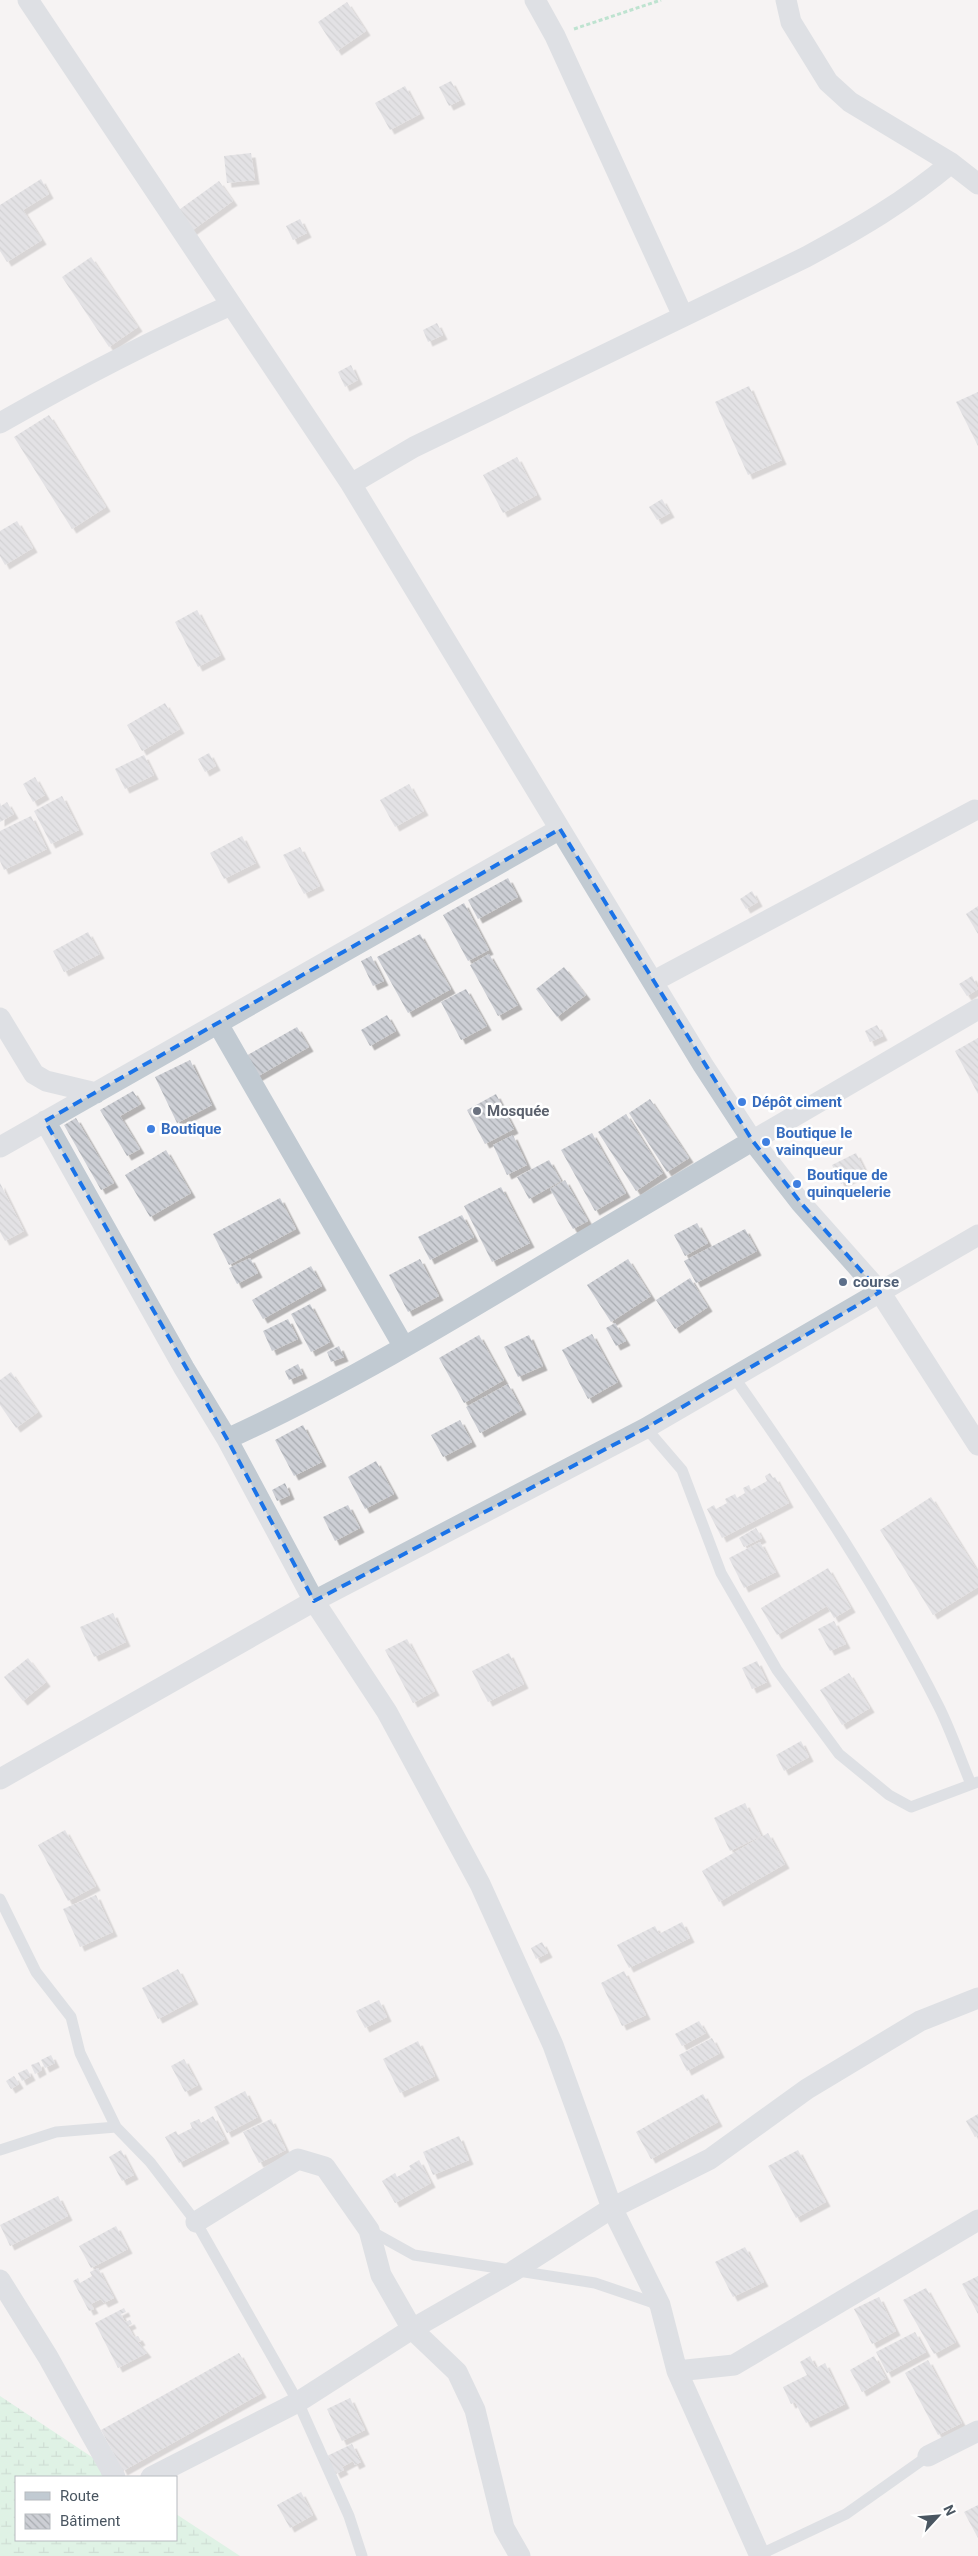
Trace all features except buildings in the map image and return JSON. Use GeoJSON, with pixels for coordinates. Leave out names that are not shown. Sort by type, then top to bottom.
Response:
{"type":"FeatureCollection","features":[{"type":"Feature","properties":{"kind":"street"},"geometry":{"type":"LineString","coordinates":[[28,0],[350,484],[654,981],[703,1065],[752,1140],[801,1203],[880,1292],[976,1437]]}},
{"type":"Feature","properties":{"kind":"street"},"geometry":{"type":"LineString","coordinates":[[535,0],[555,36],[683,316]]}},
{"type":"Feature","properties":{"kind":"street"},"geometry":{"type":"LineString","coordinates":[[786,0],[791,22],[828,82],[850,102],[951,163],[978,184]]}},
{"type":"Feature","properties":{"kind":"street"},"geometry":{"type":"LineString","coordinates":[[350,484],[414,447],[855,231],[917,192],[951,163]]}},
{"type":"Feature","properties":{"kind":"street"},"geometry":{"type":"LineString","coordinates":[[0,423],[76,379],[145,343],[231,305]]}},
{"type":"Feature","properties":{"kind":"street"},"geometry":{"type":"LineString","coordinates":[[654,981],[976,810]]}},
{"type":"Feature","properties":{"kind":"street"},"geometry":{"type":"LineString","coordinates":[[0,1147],[560,829]]}},
{"type":"Feature","properties":{"kind":"street"},"geometry":{"type":"LineString","coordinates":[[227,1439],[288,1411],[404,1347],[752,1140],[978,1009]]}},
{"type":"Feature","properties":{"kind":"street"},"geometry":{"type":"LineString","coordinates":[[0,1018],[34,1074],[46,1081],[96,1093]]}},
{"type":"Feature","properties":{"kind":"street"},"geometry":{"type":"LineString","coordinates":[[218,1024],[404,1347]]}},
{"type":"Feature","properties":{"kind":"street"},"geometry":{"type":"LineString","coordinates":[[46,1121],[180,1361],[227,1439],[314,1601],[387,1712],[480,1884],[553,2045],[612,2208],[660,2305],[677,2371],[759,2555]]}},
{"type":"Feature","properties":{"kind":"street"},"geometry":{"type":"LineString","coordinates":[[0,1779],[314,1601],[646,1428],[978,1235]]}},
{"type":"Feature","properties":{"kind":"street"},"geometry":{"type":"LineString","coordinates":[[153,2476],[298,2402],[412,2329],[512,2272],[612,2208],[710,2159],[807,2089],[920,2021],[978,1998]]}},
{"type":"Feature","properties":{"kind":"street"},"geometry":{"type":"LineString","coordinates":[[196,2222],[298,2159],[325,2167],[369,2230],[381,2275],[412,2329],[457,2372],[461,2379],[475,2410],[504,2528],[520,2556]]}},
{"type":"Feature","properties":{"kind":"street"},"geometry":{"type":"LineString","coordinates":[[677,2371],[734,2365],[978,2220]]}},
{"type":"Feature","properties":{"kind":"street"},"geometry":{"type":"LineString","coordinates":[[0,2280],[48,2357],[114,2476]]}},
{"type":"Feature","properties":{"kind":"street"},"geometry":{"type":"LineString","coordinates":[[928,2456],[978,2431]]}},
{"type":"Feature","properties":{"kind":"lane"},"geometry":{"type":"LineString","coordinates":[[646,1428],[682,1470],[721,1573],[777,1670],[839,1754],[889,1795],[911,1807],[974,1783],[939,1707],[863,1572],[800,1470],[734,1377]]}},
{"type":"Feature","properties":{"kind":"lane"},"geometry":{"type":"LineString","coordinates":[[0,1899],[36,1972],[71,2018],[80,2053],[116,2127],[150,2162],[196,2222],[298,2402],[349,2516],[362,2556]]}},
{"type":"Feature","properties":{"kind":"lane"},"geometry":{"type":"LineString","coordinates":[[0,2150],[56,2132],[116,2127]]}},
{"type":"Feature","properties":{"kind":"lane"},"geometry":{"type":"LineString","coordinates":[[369,2230],[414,2255],[595,2284],[660,2305]]}},
{"type":"Feature","properties":{"kind":"lane"},"geometry":{"type":"LineString","coordinates":[[759,2555],[846,2514],[928,2456]]}},
{"type":"Feature","properties":{"kind":"path"},"geometry":{"type":"LineString","coordinates":[[555,36],[661,0]]}},
{"type":"Feature","properties":{"kind":"highlighted area"},"geometry":{"type":"Polygon","coordinates":[[[560,829],[752,1140],[801,1203],[880,1292],[646,1428],[314,1601],[227,1439],[45,1121],[560,829]]]}},
{"type":"Feature","properties":{"kind":"green space"},"geometry":{"type":"Polygon","coordinates":[[[0,2396],[120,2476],[15,2476],[15,2541],[178,2541],[178,2515],[240,2556],[0,2556],[0,2396]]]}},
{"type":"Feature","properties":{"kind":"place","name":"Dépôt ciment"},"geometry":{"type":"Point","coordinates":[742,1102]}},
{"type":"Feature","properties":{"kind":"place","name":"Mosquée"},"geometry":{"type":"Point","coordinates":[477,1111]}},
{"type":"Feature","properties":{"kind":"place","name":"Boutique"},"geometry":{"type":"Point","coordinates":[151,1129]}},
{"type":"Feature","properties":{"kind":"place","name":"Boutique le vainqueur"},"geometry":{"type":"Point","coordinates":[766,1142]}},
{"type":"Feature","properties":{"kind":"place","name":"Boutique de quinquelerie"},"geometry":{"type":"Point","coordinates":[797,1184]}},
{"type":"Feature","properties":{"kind":"place","name":"course"},"geometry":{"type":"Point","coordinates":[843,1282]}}]}
